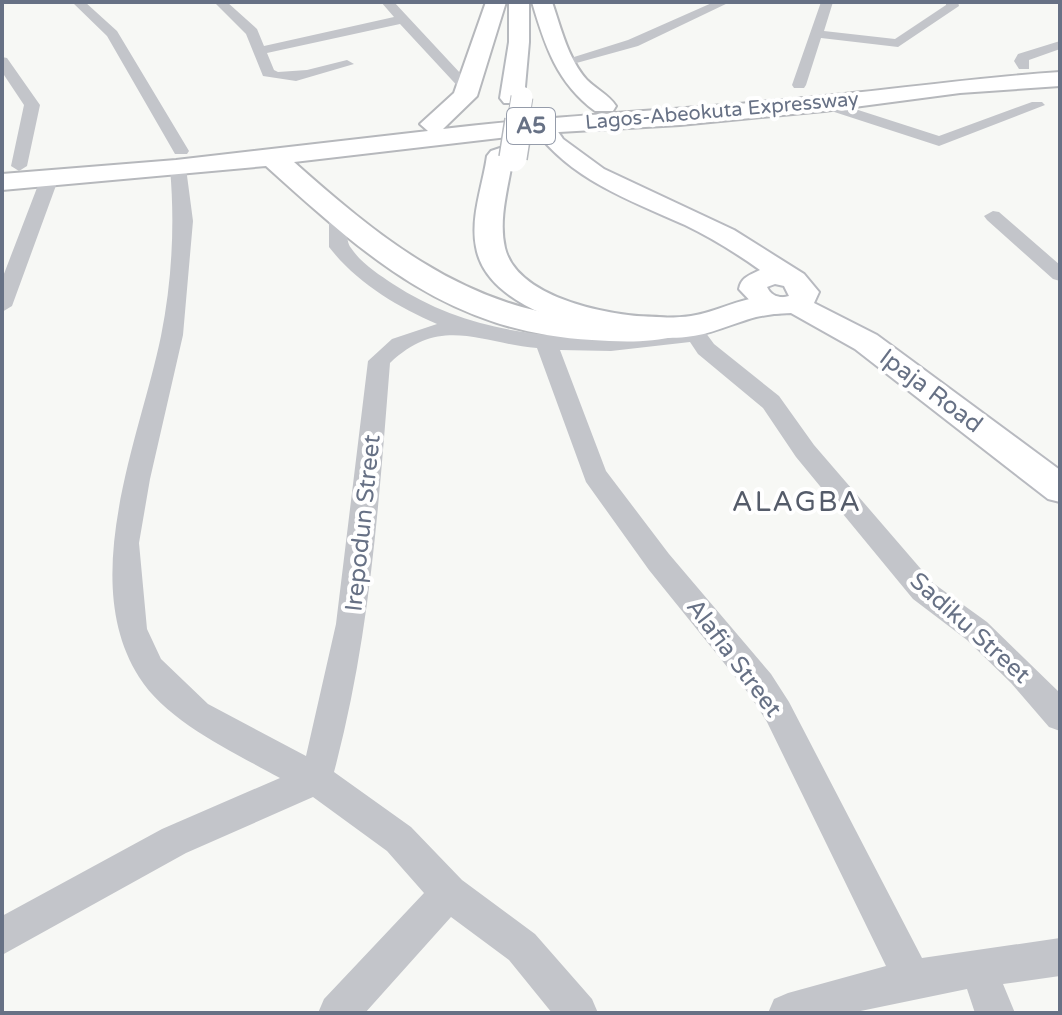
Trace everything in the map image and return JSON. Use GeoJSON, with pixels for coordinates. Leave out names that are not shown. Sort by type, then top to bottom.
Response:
{"type":"FeatureCollection","features":[{"type":"Feature","properties":{"kind":"highway"},"geometry":{"type":"LineString","coordinates":[[433,124],[462,100],[468,89],[496,2]]}},
{"type":"Feature","properties":{"kind":"highway"},"geometry":{"type":"LineString","coordinates":[[542,2],[562,63],[600,113]]}},
{"type":"Feature","properties":{"kind":"highway","name":"Lagos-Abeokuta Expressway"},"geometry":{"type":"LineString","coordinates":[[8,172],[179,159],[272,157],[542,125],[600,113],[867,76],[1060,64]]}},
{"type":"Feature","properties":{"kind":"highway","name":"Lagos-Abeokuta Expressway"},"geometry":{"type":"LineString","coordinates":[[8,172],[49,180],[433,124],[600,113],[824,104],[960,86],[1060,79]]}},
{"type":"Feature","properties":{"kind":"highway"},"geometry":{"type":"LineString","coordinates":[[272,157],[338,217],[412,273],[501,314],[549,326],[603,332],[684,330]]}},
{"type":"Feature","properties":{"kind":"main road"},"geometry":{"type":"LineString","coordinates":[[517,98],[519,2]]}},
{"type":"Feature","properties":{"kind":"main road"},"geometry":{"type":"LineString","coordinates":[[528,2],[517,98],[490,226],[493,257],[502,272],[538,299],[562,311],[608,323],[684,330],[762,305],[779,291]]}},
{"type":"Feature","properties":{"kind":"main road"},"geometry":{"type":"LineString","coordinates":[[570,156],[600,113]]}},
{"type":"Feature","properties":{"kind":"main road","name":"Ipaja Road"},"geometry":{"type":"LineString","coordinates":[[542,125],[551,141],[570,156],[622,187],[694,219],[742,245],[779,291],[1060,464]]}},
{"type":"Feature","properties":{"kind":"main road"},"geometry":{"type":"LineString","coordinates":[[506,157],[504,236],[511,257],[545,288],[569,300],[623,314],[674,316],[779,291]]}},
{"type":"Feature","properties":{"kind":"main road","name":"Ipaja Road"},"geometry":{"type":"LineString","coordinates":[[779,291],[866,342],[1060,489]]}},
{"type":"Feature","properties":{"kind":"street"},"geometry":{"type":"LineString","coordinates":[[78,2],[112,34],[155,103],[179,159],[184,221],[172,335],[137,479],[126,543],[132,629],[150,669],[197,715],[316,779],[399,839],[449,893],[522,947],[578,1013]]}},
{"type":"Feature","properties":{"kind":"street"},"geometry":{"type":"LineString","coordinates":[[220,2],[252,32],[268,73],[272,76],[286,77],[347,64]]}},
{"type":"Feature","properties":{"kind":"street"},"geometry":{"type":"LineString","coordinates":[[387,2],[468,89]]}},
{"type":"Feature","properties":{"kind":"street"},"geometry":{"type":"LineString","coordinates":[[562,63],[633,43],[724,2]]}},
{"type":"Feature","properties":{"kind":"street"},"geometry":{"type":"LineString","coordinates":[[799,85],[827,2]]}},
{"type":"Feature","properties":{"kind":"street"},"geometry":{"type":"LineString","coordinates":[[818,34],[898,43],[952,4],[968,2]]}},
{"type":"Feature","properties":{"kind":"street"},"geometry":{"type":"LineString","coordinates":[[259,51],[403,19]]}},
{"type":"Feature","properties":{"kind":"street"},"geometry":{"type":"LineString","coordinates":[[1024,66],[1021,61],[1023,57],[1060,45]]}},
{"type":"Feature","properties":{"kind":"street"},"geometry":{"type":"LineString","coordinates":[[2,61],[7,76],[32,105],[8,172]]}},
{"type":"Feature","properties":{"kind":"street"},"geometry":{"type":"LineString","coordinates":[[824,104],[939,141],[1037,105]]}},
{"type":"Feature","properties":{"kind":"street"},"geometry":{"type":"LineString","coordinates":[[2,306],[49,180]]}},
{"type":"Feature","properties":{"kind":"street"},"geometry":{"type":"LineString","coordinates":[[993,216],[1060,275]]}},
{"type":"Feature","properties":{"kind":"street"},"geometry":{"type":"LineString","coordinates":[[338,217],[339,247],[368,277],[429,312],[469,326],[547,345],[650,343],[684,330]]}},
{"type":"Feature","properties":{"kind":"street","name":"Irepodun Street"},"geometry":{"type":"LineString","coordinates":[[316,779],[336,715],[353,625],[379,361],[395,345],[416,334],[469,326]]}},
{"type":"Feature","properties":{"kind":"street","name":"Sadiku Street"},"geometry":{"type":"LineString","coordinates":[[684,330],[771,402],[805,451],[923,591],[977,631],[1022,673],[1060,716]]}},
{"type":"Feature","properties":{"kind":"street","name":"Alafia Street"},"geometry":{"type":"LineString","coordinates":[[547,345],[595,475],[659,562],[760,684],[778,712],[912,978]]}},
{"type":"Feature","properties":{"kind":"street"},"geometry":{"type":"LineString","coordinates":[[2,936],[174,841],[316,779]]}},
{"type":"Feature","properties":{"kind":"street"},"geometry":{"type":"LineString","coordinates":[[338,1013],[449,893]]}},
{"type":"Feature","properties":{"kind":"street"},"geometry":{"type":"LineString","coordinates":[[788,1013],[912,978],[1060,957]]}},
{"type":"Feature","properties":{"kind":"street"},"geometry":{"type":"LineString","coordinates":[[978,968],[995,1013]]}},
{"type":"Feature","properties":{"kind":"district","name":"ALAGBA"},"geometry":{"type":"Point","coordinates":[797,502]}}]}
